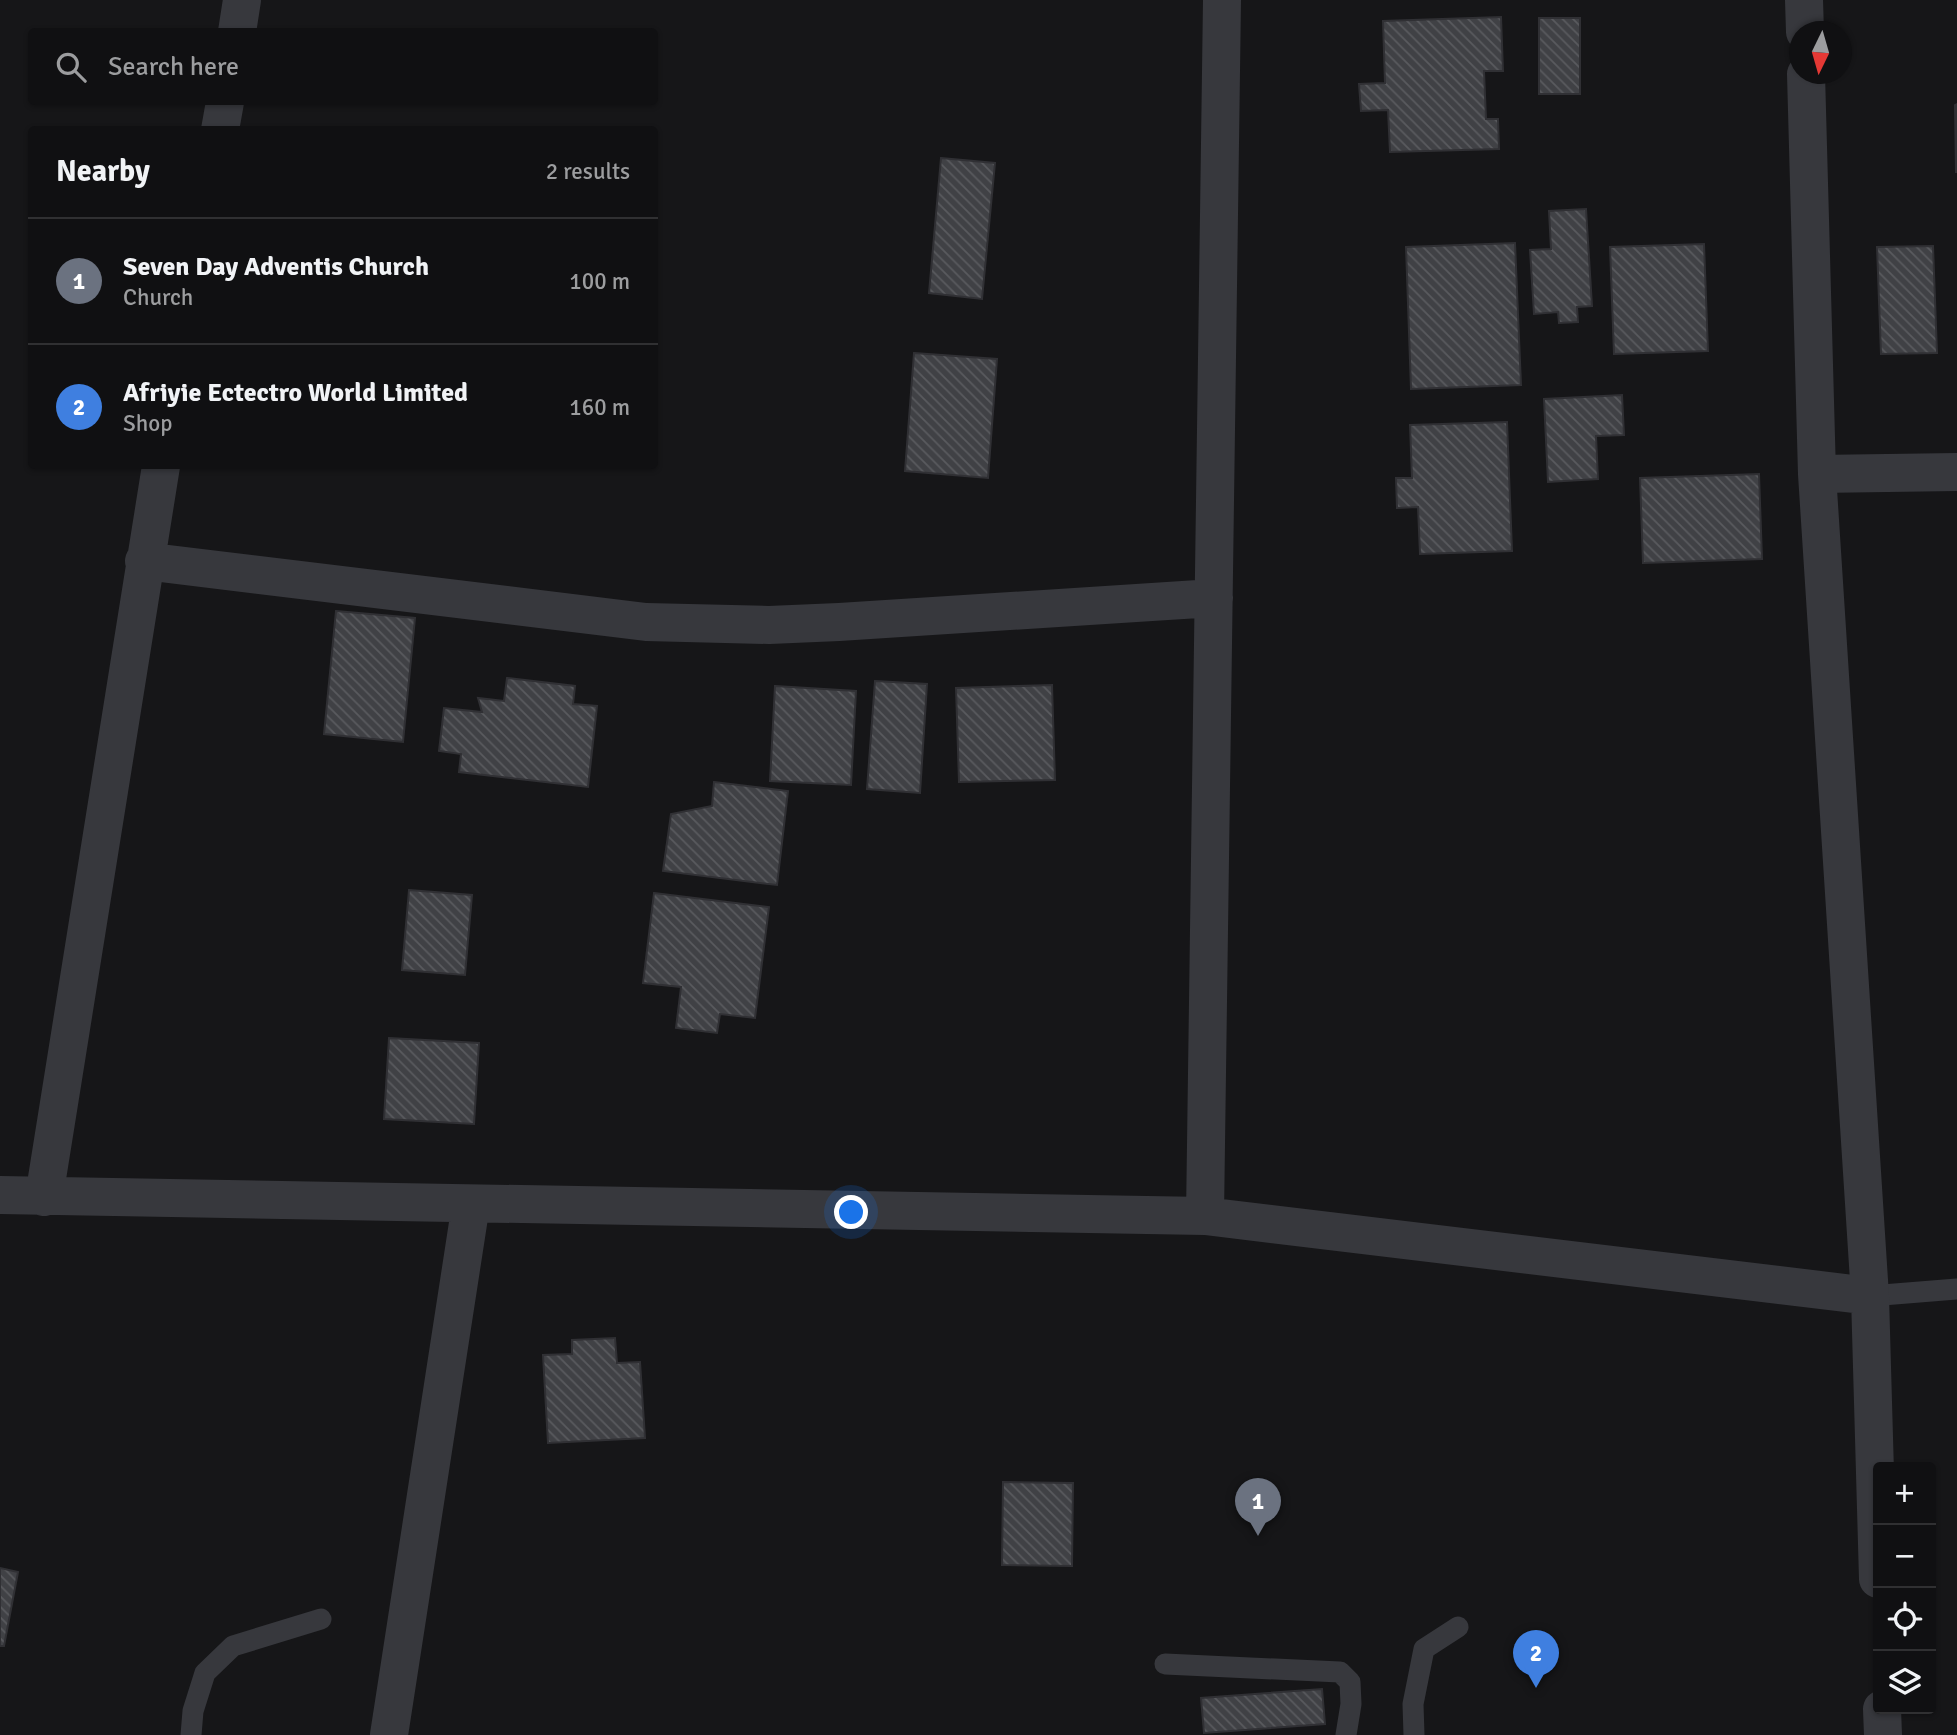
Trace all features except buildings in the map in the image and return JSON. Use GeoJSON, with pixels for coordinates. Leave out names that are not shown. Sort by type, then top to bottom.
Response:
{"type":"FeatureCollection","features":[{"type":"Feature","properties":{"kind":"street"},"geometry":{"type":"LineString","coordinates":[[238,28],[242,0]]}},
{"type":"Feature","properties":{"kind":"street"},"geometry":{"type":"LineString","coordinates":[[1205,1216],[1222,0]]}},
{"type":"Feature","properties":{"kind":"street"},"geometry":{"type":"LineString","coordinates":[[1804,0],[1805,21]]}},
{"type":"Feature","properties":{"kind":"street"},"geometry":{"type":"LineString","coordinates":[[1806,84],[1817,474],[1870,1296],[1876,1525]]}},
{"type":"Feature","properties":{"kind":"street"},"geometry":{"type":"LineString","coordinates":[[221,126],[224,105]]}},
{"type":"Feature","properties":{"kind":"street"},"geometry":{"type":"LineString","coordinates":[[44,1197],[160,469]]}},
{"type":"Feature","properties":{"kind":"street"},"geometry":{"type":"LineString","coordinates":[[1817,474],[1957,472]]}},
{"type":"Feature","properties":{"kind":"street"},"geometry":{"type":"LineString","coordinates":[[144,561],[646,622],[769,625],[1214,598]]}},
{"type":"Feature","properties":{"kind":"street"},"geometry":{"type":"LineString","coordinates":[[0,1195],[1205,1216],[1870,1296]]}},
{"type":"Feature","properties":{"kind":"street"},"geometry":{"type":"LineString","coordinates":[[389,1735],[471,1204]]}},
{"type":"Feature","properties":{"kind":"street"},"geometry":{"type":"LineString","coordinates":[[1882,1714],[1883,1735]]}},
{"type":"Feature","properties":{"kind":"lane"},"geometry":{"type":"LineString","coordinates":[[1870,1296],[1957,1289]]}},
{"type":"Feature","properties":{"kind":"lane"},"geometry":{"type":"LineString","coordinates":[[191,1735],[193,1711],[205,1673],[233,1646],[321,1619]]}},
{"type":"Feature","properties":{"kind":"lane"},"geometry":{"type":"LineString","coordinates":[[1414,1735],[1413,1704],[1424,1649],[1458,1627]]}},
{"type":"Feature","properties":{"kind":"lane"},"geometry":{"type":"LineString","coordinates":[[1166,1664],[1340,1672],[1350,1682],[1351,1704],[1346,1735]]}},
{"type":"Feature","properties":{"kind":"place","name":"Seven Day Adventis Church"},"geometry":{"type":"Point","coordinates":[1258,1536]}},
{"type":"Feature","properties":{"kind":"place","name":"Afriyie Ectectro World Limited"},"geometry":{"type":"Point","coordinates":[1536,1688]}}]}
